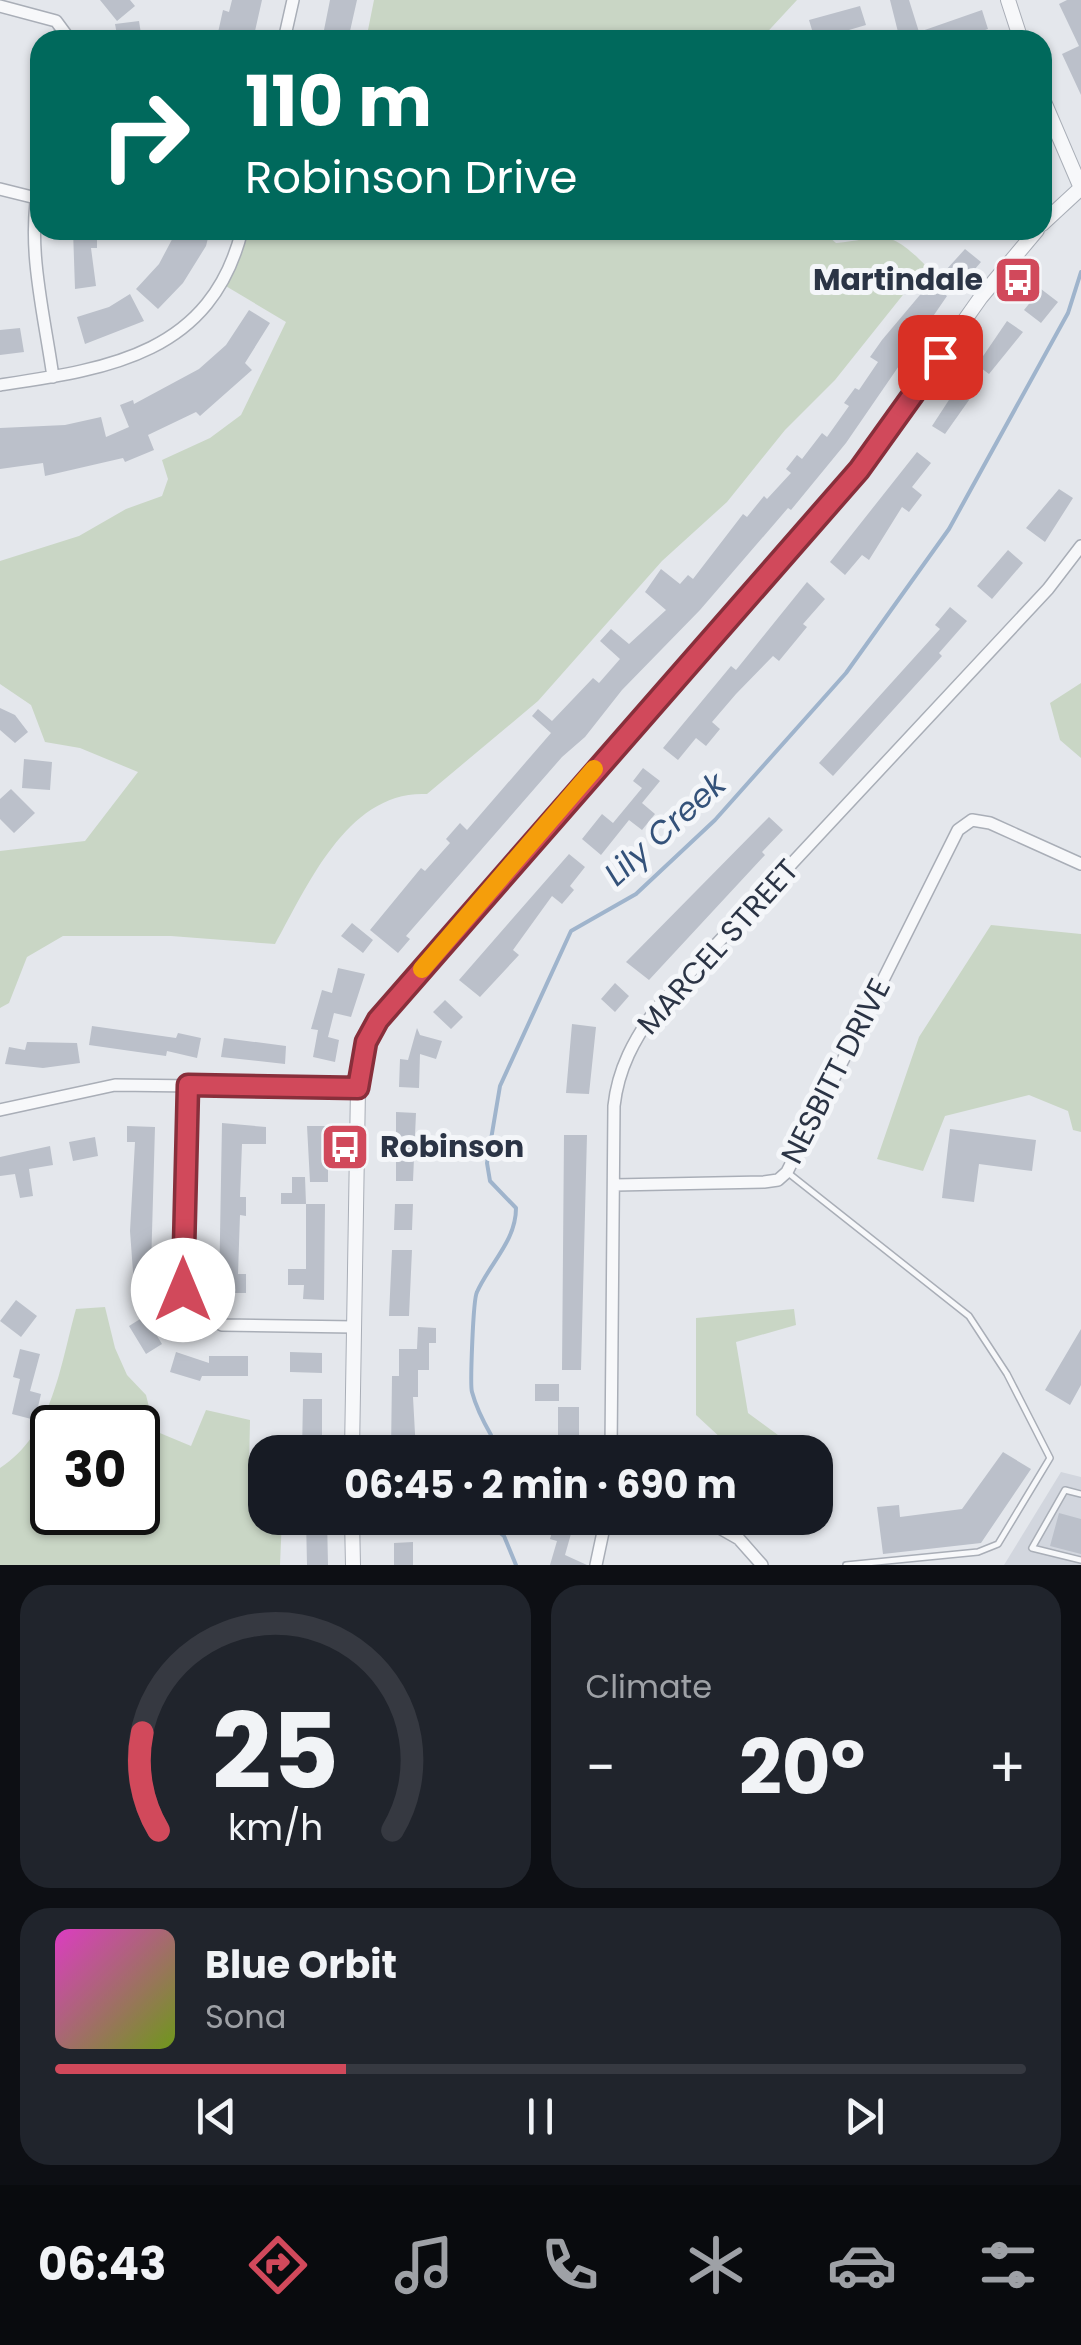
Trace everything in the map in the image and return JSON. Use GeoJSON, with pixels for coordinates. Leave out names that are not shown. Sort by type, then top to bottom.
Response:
{"type":"FeatureCollection","features":[{"type":"Feature","properties":{"kind":"street"},"geometry":{"type":"LineString","coordinates":[[286,30],[293,0]]}},
{"type":"Feature","properties":{"kind":"street"},"geometry":{"type":"LineString","coordinates":[[1008,0],[1018,30]]}},
{"type":"Feature","properties":{"kind":"street"},"geometry":{"type":"LineString","coordinates":[[0,6],[56,22],[62,30]]}},
{"type":"Feature","properties":{"kind":"street"},"geometry":{"type":"LineString","coordinates":[[1052,120],[1081,188],[1052,215]]}},
{"type":"Feature","properties":{"kind":"street"},"geometry":{"type":"LineString","coordinates":[[0,190],[30,197]]}},
{"type":"Feature","properties":{"kind":"street"},"geometry":{"type":"LineString","coordinates":[[35,240],[53,377]]}},
{"type":"Feature","properties":{"kind":"street"},"geometry":{"type":"LineString","coordinates":[[0,384],[122,362],[184,324],[218,286],[238,240]]}},
{"type":"Feature","properties":{"kind":"street"},"geometry":{"type":"LineString","coordinates":[[352,1435],[358,1088],[366,1042],[378,1020],[859,470],[973,308],[1029,240]]}},
{"type":"Feature","properties":{"kind":"street","name":"MARCEL STREET"},"geometry":{"type":"LineString","coordinates":[[611,1435],[616,1091],[643,1026],[1048,589],[1081,546]]}},
{"type":"Feature","properties":{"kind":"street","name":"NESBITT DRIVE"},"geometry":{"type":"LineString","coordinates":[[616,1184],[764,1182],[778,1180],[787,1172],[958,830],[972,820],[990,822],[1081,864]]}},
{"type":"Feature","properties":{"kind":"street"},"geometry":{"type":"LineString","coordinates":[[188,1085],[182,1281],[191,1307],[222,1325],[354,1327]]}},
{"type":"Feature","properties":{"kind":"street"},"geometry":{"type":"LineString","coordinates":[[0,1110],[88,1088],[358,1088]]}},
{"type":"Feature","properties":{"kind":"street"},"geometry":{"type":"LineString","coordinates":[[352,1535],[353,1565]]}},
{"type":"Feature","properties":{"kind":"street"},"geometry":{"type":"LineString","coordinates":[[596,1565],[602,1535]]}},
{"type":"Feature","properties":{"kind":"street"},"geometry":{"type":"LineString","coordinates":[[732,1535],[762,1565]]}},
{"type":"Feature","properties":{"kind":"lane"},"geometry":{"type":"LineString","coordinates":[[787,1172],[969,1316],[1007,1374],[1050,1458],[998,1544],[961,1554],[846,1565]]}},
{"type":"Feature","properties":{"kind":"lane"},"geometry":{"type":"LineString","coordinates":[[1081,1494],[1065,1490],[1032,1548],[1081,1560]]}},
{"type":"Feature","properties":{"kind":"shaded area"},"geometry":{"type":"Polygon","coordinates":[[[1061,1472],[1081,1477],[1081,1565],[1004,1565],[1061,1472]]]}},
{"type":"Feature","properties":{"kind":"green space"},"geometry":{"type":"Polygon","coordinates":[[[374,0],[797,0],[769,30],[368,30],[374,0]]]}},
{"type":"Feature","properties":{"kind":"green space"},"geometry":{"type":"Polygon","coordinates":[[[236,240],[836,243],[894,240],[926,266],[835,380],[785,430],[727,502],[662,561],[538,701],[427,794],[399,797],[375,807],[353,824],[317,870],[275,944],[171,936],[63,936],[27,957],[9,1003],[0,1008],[0,851],[85,841],[138,772],[80,748],[45,742],[31,705],[0,684],[0,561],[79,536],[126,509],[162,496],[168,479],[162,460],[210,438],[241,415],[286,322],[219,282],[236,240]]]}},
{"type":"Feature","properties":{"kind":"green space"},"geometry":{"type":"Polygon","coordinates":[[[1081,683],[1081,758],[1060,740],[1050,703],[1081,683]]]}},
{"type":"Feature","properties":{"kind":"green space"},"geometry":{"type":"Polygon","coordinates":[[[991,925],[1081,934],[1081,1132],[1073,1130],[1068,1111],[1029,1095],[945,1116],[923,1171],[877,1159],[919,1037],[991,925]]]}},
{"type":"Feature","properties":{"kind":"green space"},"geometry":{"type":"Polygon","coordinates":[[[105,1307],[115,1348],[127,1375],[146,1395],[148,1405],[49,1405],[76,1309],[105,1307]]]}},
{"type":"Feature","properties":{"kind":"green space"},"geometry":{"type":"Polygon","coordinates":[[[794,1309],[796,1325],[736,1342],[748,1413],[778,1435],[718,1435],[696,1415],[696,1318],[794,1309]]]}},
{"type":"Feature","properties":{"kind":"green space"},"geometry":{"type":"Polygon","coordinates":[[[206,1410],[250,1420],[248,1535],[281,1535],[280,1565],[0,1565],[0,1468],[30,1439],[30,1535],[160,1535],[160,1433],[191,1446],[206,1410]]]}},
{"type":"Feature","properties":{"kind":"building"},"geometry":{"type":"Polygon","coordinates":[[[100,0],[130,0],[135,6],[117,21],[100,0]]]}},
{"type":"Feature","properties":{"kind":"building"},"geometry":{"type":"Polygon","coordinates":[[[232,0],[262,0],[255,30],[219,30],[223,10],[229,12],[232,0]]]}},
{"type":"Feature","properties":{"kind":"building"},"geometry":{"type":"Polygon","coordinates":[[[330,0],[357,0],[350,30],[324,30],[330,0]]]}},
{"type":"Feature","properties":{"kind":"building"},"geometry":{"type":"Polygon","coordinates":[[[890,0],[909,0],[918,30],[898,30],[890,0]]]}},
{"type":"Feature","properties":{"kind":"building"},"geometry":{"type":"Polygon","coordinates":[[[1081,0],[1081,95],[1062,54],[1079,46],[1059,4],[1081,0]]]}},
{"type":"Feature","properties":{"kind":"building"},"geometry":{"type":"Polygon","coordinates":[[[860,6],[866,25],[849,30],[812,30],[809,20],[860,6]]]}},
{"type":"Feature","properties":{"kind":"building"},"geometry":{"type":"Polygon","coordinates":[[[982,10],[985,30],[925,30],[982,10]]]}},
{"type":"Feature","properties":{"kind":"building"},"geometry":{"type":"Polygon","coordinates":[[[139,21],[140,30],[116,30],[115,24],[139,21]]]}},
{"type":"Feature","properties":{"kind":"building"},"geometry":{"type":"Polygon","coordinates":[[[73,240],[97,240],[97,248],[91,248],[96,286],[75,289],[73,240]]]}},
{"type":"Feature","properties":{"kind":"building"},"geometry":{"type":"Polygon","coordinates":[[[172,240],[208,240],[183,283],[158,309],[136,289],[159,264],[172,240]]]}},
{"type":"Feature","properties":{"kind":"building"},"geometry":{"type":"Polygon","coordinates":[[[965,249],[981,262],[962,284],[946,270],[965,249]]]}},
{"type":"Feature","properties":{"kind":"building"},"geometry":{"type":"Polygon","coordinates":[[[930,283],[947,296],[846,443],[791,510],[788,508],[700,610],[622,690],[585,737],[562,757],[406,936],[410,939],[398,953],[370,930],[421,868],[425,871],[450,843],[446,839],[460,823],[467,830],[551,733],[532,716],[538,709],[552,721],[593,678],[599,683],[620,659],[600,641],[611,629],[629,644],[666,610],[645,592],[661,569],[680,584],[688,575],[693,579],[743,514],[747,517],[791,473],[786,469],[797,455],[802,459],[822,433],[827,437],[849,406],[844,403],[855,388],[859,390],[878,362],[870,357],[930,283]]]}},
{"type":"Feature","properties":{"kind":"building"},"geometry":{"type":"Polygon","coordinates":[[[1041,289],[1058,302],[1041,323],[1024,310],[1041,289]]]}},
{"type":"Feature","properties":{"kind":"building"},"geometry":{"type":"Polygon","coordinates":[[[130,294],[144,321],[85,344],[77,317],[109,307],[130,294]]]}},
{"type":"Feature","properties":{"kind":"building"},"geometry":{"type":"Polygon","coordinates":[[[249,310],[270,323],[245,363],[252,370],[200,416],[196,412],[148,435],[154,450],[125,462],[123,458],[45,476],[43,463],[0,469],[0,428],[65,425],[101,417],[106,437],[129,427],[120,405],[133,400],[134,404],[199,369],[226,345],[249,310]]]}},
{"type":"Feature","properties":{"kind":"building"},"geometry":{"type":"Polygon","coordinates":[[[1007,321],[1023,332],[989,374],[977,365],[1007,321]]]}},
{"type":"Feature","properties":{"kind":"building"},"geometry":{"type":"Polygon","coordinates":[[[20,328],[24,352],[0,355],[0,330],[20,328]]]}},
{"type":"Feature","properties":{"kind":"building"},"geometry":{"type":"Polygon","coordinates":[[[960,383],[974,393],[945,434],[932,426],[960,383]]]}},
{"type":"Feature","properties":{"kind":"building"},"geometry":{"type":"Polygon","coordinates":[[[917,452],[931,463],[912,487],[922,495],[909,512],[902,507],[869,560],[862,555],[845,575],[830,562],[917,452]]]}},
{"type":"Feature","properties":{"kind":"building"},"geometry":{"type":"Polygon","coordinates":[[[1059,489],[1073,498],[1045,542],[1026,528],[1059,489]]]}},
{"type":"Feature","properties":{"kind":"building"},"geometry":{"type":"Polygon","coordinates":[[[1008,550],[1023,563],[992,599],[977,586],[1008,550]]]}},
{"type":"Feature","properties":{"kind":"building"},"geometry":{"type":"Polygon","coordinates":[[[807,582],[825,599],[803,624],[807,627],[779,661],[773,656],[712,722],[720,729],[706,746],[696,738],[678,760],[663,748],[731,666],[736,670],[807,582]]]}},
{"type":"Feature","properties":{"kind":"building"},"geometry":{"type":"Polygon","coordinates":[[[950,607],[967,621],[939,653],[942,656],[833,776],[819,763],[940,629],[935,625],[950,607]]]}},
{"type":"Feature","properties":{"kind":"building"},"geometry":{"type":"Polygon","coordinates":[[[0,708],[15,715],[28,732],[15,743],[0,730],[0,708]]]}},
{"type":"Feature","properties":{"kind":"building"},"geometry":{"type":"Polygon","coordinates":[[[24,759],[52,762],[50,790],[22,788],[24,759]]]}},
{"type":"Feature","properties":{"kind":"building"},"geometry":{"type":"Polygon","coordinates":[[[643,768],[660,781],[642,803],[655,814],[642,830],[629,820],[601,855],[582,839],[602,814],[613,823],[642,788],[633,781],[643,768]]]}},
{"type":"Feature","properties":{"kind":"building"},"geometry":{"type":"Polygon","coordinates":[[[11,789],[35,813],[14,833],[0,819],[0,799],[11,789]]]}},
{"type":"Feature","properties":{"kind":"building"},"geometry":{"type":"Polygon","coordinates":[[[769,817],[783,830],[762,852],[765,855],[649,980],[626,962],[769,817]]]}},
{"type":"Feature","properties":{"kind":"building"},"geometry":{"type":"Polygon","coordinates":[[[569,854],[585,867],[570,886],[574,890],[562,904],[552,896],[513,950],[519,955],[480,997],[459,980],[569,854]]]}},
{"type":"Feature","properties":{"kind":"building"},"geometry":{"type":"Polygon","coordinates":[[[352,923],[373,940],[363,953],[341,936],[352,923]]]}},
{"type":"Feature","properties":{"kind":"building"},"geometry":{"type":"Polygon","coordinates":[[[338,968],[365,974],[351,1017],[334,1013],[328,1037],[339,1040],[335,1062],[313,1057],[318,1030],[311,1029],[322,990],[332,993],[338,968]]]}},
{"type":"Feature","properties":{"kind":"building"},"geometry":{"type":"Polygon","coordinates":[[[615,983],[629,996],[615,1012],[601,999],[615,983]]]}},
{"type":"Feature","properties":{"kind":"building"},"geometry":{"type":"Polygon","coordinates":[[[445,1000],[463,1017],[451,1029],[433,1012],[445,1000]]]}},
{"type":"Feature","properties":{"kind":"building"},"geometry":{"type":"Polygon","coordinates":[[[572,1024],[596,1027],[589,1094],[566,1093],[572,1024]]]}},
{"type":"Feature","properties":{"kind":"building"},"geometry":{"type":"Polygon","coordinates":[[[92,1026],[201,1038],[197,1058],[167,1051],[166,1056],[89,1045],[92,1026]]]}},
{"type":"Feature","properties":{"kind":"building"},"geometry":{"type":"Polygon","coordinates":[[[417,1028],[420,1035],[442,1041],[436,1059],[420,1054],[419,1088],[399,1087],[400,1059],[408,1060],[417,1028]]]}},
{"type":"Feature","properties":{"kind":"building"},"geometry":{"type":"Polygon","coordinates":[[[224,1038],[286,1046],[285,1064],[221,1057],[224,1038]]]}},
{"type":"Feature","properties":{"kind":"building"},"geometry":{"type":"Polygon","coordinates":[[[27,1042],[77,1043],[80,1063],[43,1068],[5,1064],[9,1047],[25,1050],[27,1042]]]}},
{"type":"Feature","properties":{"kind":"building"},"geometry":{"type":"Polygon","coordinates":[[[396,1112],[416,1113],[413,1181],[396,1181],[396,1112]]]}},
{"type":"Feature","properties":{"kind":"building"},"geometry":{"type":"Polygon","coordinates":[[[222,1123],[266,1127],[266,1144],[242,1144],[240,1197],[246,1197],[246,1216],[240,1215],[238,1274],[246,1274],[246,1293],[219,1293],[222,1123]]]}},
{"type":"Feature","properties":{"kind":"building"},"geometry":{"type":"Polygon","coordinates":[[[127,1126],[155,1127],[151,1268],[157,1268],[157,1299],[135,1299],[130,1231],[135,1142],[127,1142],[127,1126]]]}},
{"type":"Feature","properties":{"kind":"building"},"geometry":{"type":"Polygon","coordinates":[[[307,1126],[328,1126],[328,1182],[310,1182],[307,1126]]]}},
{"type":"Feature","properties":{"kind":"building"},"geometry":{"type":"Polygon","coordinates":[[[950,1129],[1036,1140],[1032,1171],[979,1164],[974,1202],[942,1198],[950,1129]]]}},
{"type":"Feature","properties":{"kind":"building"},"geometry":{"type":"Polygon","coordinates":[[[564,1135],[587,1135],[581,1370],[562,1370],[564,1135]]]}},
{"type":"Feature","properties":{"kind":"building"},"geometry":{"type":"Polygon","coordinates":[[[95,1137],[98,1156],[73,1161],[69,1142],[95,1137]]]}},
{"type":"Feature","properties":{"kind":"building"},"geometry":{"type":"Polygon","coordinates":[[[50,1146],[53,1165],[29,1169],[33,1196],[20,1198],[15,1174],[0,1176],[0,1157],[50,1146]]]}},
{"type":"Feature","properties":{"kind":"building"},"geometry":{"type":"Polygon","coordinates":[[[292,1177],[305,1177],[306,1204],[281,1204],[281,1193],[292,1193],[292,1177]]]}},
{"type":"Feature","properties":{"kind":"building"},"geometry":{"type":"Polygon","coordinates":[[[306,1204],[325,1204],[324,1300],[303,1299],[304,1285],[288,1285],[288,1269],[306,1269],[306,1204]]]}},
{"type":"Feature","properties":{"kind":"building"},"geometry":{"type":"Polygon","coordinates":[[[395,1204],[413,1204],[412,1230],[394,1230],[395,1204]]]}},
{"type":"Feature","properties":{"kind":"building"},"geometry":{"type":"Polygon","coordinates":[[[392,1250],[412,1250],[409,1316],[389,1316],[392,1250]]]}},
{"type":"Feature","properties":{"kind":"building"},"geometry":{"type":"Polygon","coordinates":[[[16,1300],[37,1316],[21,1337],[0,1321],[16,1300]]]}},
{"type":"Feature","properties":{"kind":"building"},"geometry":{"type":"Polygon","coordinates":[[[145,1316],[162,1344],[146,1354],[129,1326],[145,1316]]]}},
{"type":"Feature","properties":{"kind":"building"},"geometry":{"type":"Polygon","coordinates":[[[418,1327],[436,1328],[436,1343],[429,1343],[429,1370],[418,1370],[418,1397],[413,1397],[415,1435],[391,1435],[392,1376],[399,1376],[399,1349],[417,1349],[418,1327]]]}},
{"type":"Feature","properties":{"kind":"building"},"geometry":{"type":"Polygon","coordinates":[[[1081,1329],[1081,1385],[1070,1405],[1045,1390],[1081,1329]]]}},
{"type":"Feature","properties":{"kind":"building"},"geometry":{"type":"Polygon","coordinates":[[[20,1349],[40,1354],[30,1391],[41,1394],[38,1405],[30,1405],[30,1419],[12,1414],[20,1379],[13,1377],[20,1349]]]}},
{"type":"Feature","properties":{"kind":"building"},"geometry":{"type":"Polygon","coordinates":[[[176,1352],[209,1363],[209,1356],[248,1356],[248,1376],[202,1376],[200,1381],[170,1372],[176,1352]]]}},
{"type":"Feature","properties":{"kind":"building"},"geometry":{"type":"Polygon","coordinates":[[[290,1352],[322,1353],[322,1373],[290,1372],[290,1352]]]}},
{"type":"Feature","properties":{"kind":"building"},"geometry":{"type":"Polygon","coordinates":[[[535,1384],[559,1384],[559,1401],[535,1401],[535,1384]]]}},
{"type":"Feature","properties":{"kind":"building"},"geometry":{"type":"Polygon","coordinates":[[[303,1399],[322,1399],[322,1435],[302,1435],[303,1399]]]}},
{"type":"Feature","properties":{"kind":"building"},"geometry":{"type":"Polygon","coordinates":[[[558,1407],[579,1407],[579,1435],[558,1435],[558,1407]]]}},
{"type":"Feature","properties":{"kind":"building"},"geometry":{"type":"Polygon","coordinates":[[[1003,1452],[1031,1469],[981,1543],[883,1554],[877,1507],[899,1505],[900,1517],[962,1509],[1003,1452]]]}},
{"type":"Feature","properties":{"kind":"building"},"geometry":{"type":"Polygon","coordinates":[[[1059,1513],[1081,1519],[1081,1554],[1050,1546],[1059,1513]]]}},
{"type":"Feature","properties":{"kind":"building"},"geometry":{"type":"Polygon","coordinates":[[[306,1535],[327,1535],[328,1565],[307,1565],[306,1535]]]}},
{"type":"Feature","properties":{"kind":"building"},"geometry":{"type":"Polygon","coordinates":[[[551,1535],[571,1535],[565,1555],[587,1565],[550,1565],[557,1541],[550,1539],[551,1535]]]}},
{"type":"Feature","properties":{"kind":"building"},"geometry":{"type":"Polygon","coordinates":[[[413,1542],[413,1565],[394,1565],[394,1543],[413,1542]]]}},
{"type":"Feature","properties":{"kind":"waterway","name":"Lily Creek"},"geometry":{"type":"LineString","coordinates":[[491,1435],[472,1392],[476,1298],[512,1231],[516,1208],[490,1181],[487,1163],[500,1086],[571,931],[636,894],[715,820],[846,673],[949,529],[1068,313],[1081,272]]}},
{"type":"Feature","properties":{"kind":"waterway","name":"Lily Creek"},"geometry":{"type":"LineString","coordinates":[[503,1535],[516,1565]]}},
{"type":"Feature","properties":{"kind":"slow traffic"},"geometry":{"type":"LineString","coordinates":[[422,969],[594,769]]}},
{"type":"Feature","properties":{"kind":"place","name":"Martindale"},"geometry":{"type":"Point","coordinates":[1018,280]}},
{"type":"Feature","properties":{"kind":"place","name":"Robinson"},"geometry":{"type":"Point","coordinates":[345,1147]}},
{"type":"Feature","properties":{"kind":"route"},"geometry":{"type":"LineString","coordinates":[[183,1290],[188,1085],[358,1088],[366,1042],[378,1020],[859,470],[940,357]]}}]}
